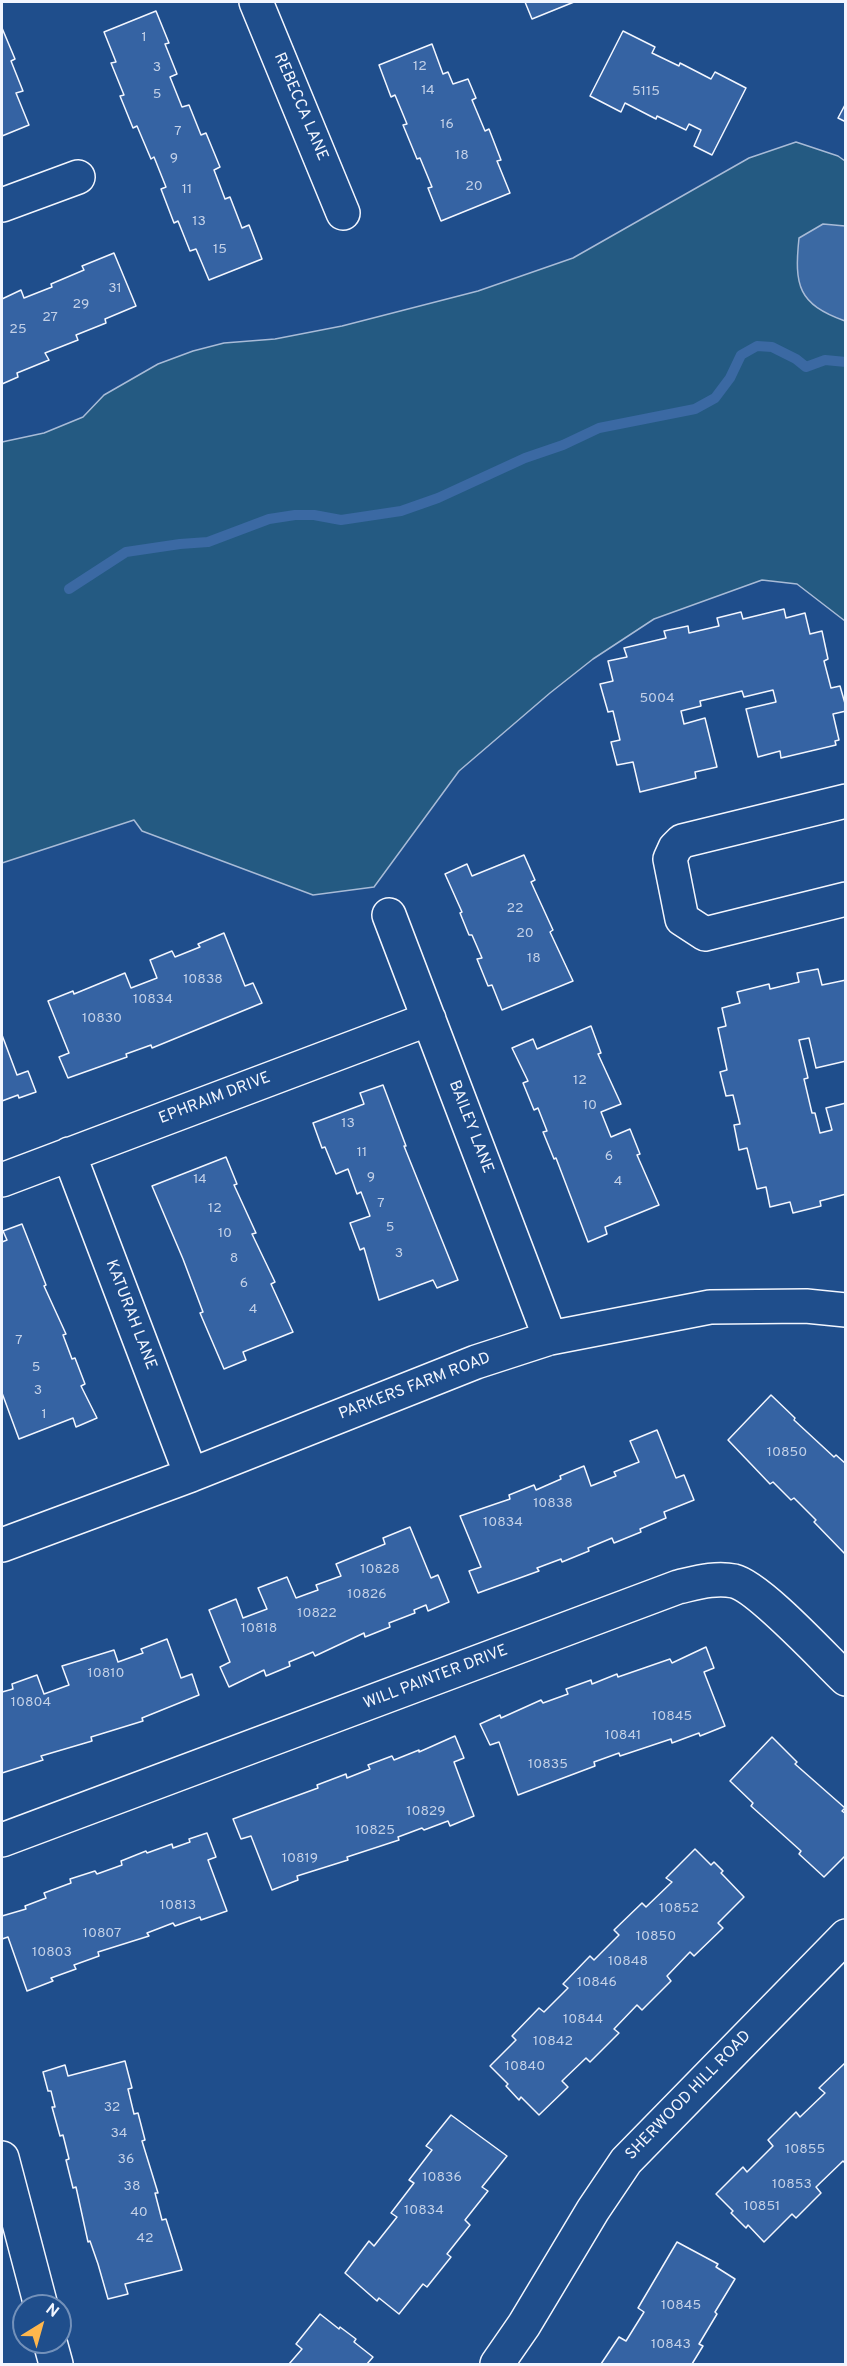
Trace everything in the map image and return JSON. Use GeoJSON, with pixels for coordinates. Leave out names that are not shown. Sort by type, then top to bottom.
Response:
{"type":"FeatureCollection","features":[{"type":"Feature","properties":{"kind":"street","name":"REBECCA LANE"},"geometry":{"type":"LineString","coordinates":[[256,2],[344,213]]}},
{"type":"Feature","properties":{"kind":"street"},"geometry":{"type":"LineString","coordinates":[[2,205],[78,177]]}},
{"type":"Feature","properties":{"kind":"street"},"geometry":{"type":"LineString","coordinates":[[846,801],[682,841],[675,848],[670,859],[682,919],[705,934],[846,899]]}},
{"type":"Feature","properties":{"kind":"street","name":"BAILEY LANE"},"geometry":{"type":"LineString","coordinates":[[389,915],[550,1338]]}},
{"type":"Feature","properties":{"kind":"street","name":"EPHRAIM DRIVE"},"geometry":{"type":"LineString","coordinates":[[2,1180],[429,1019]]}},
{"type":"Feature","properties":{"kind":"street","name":"KATURAH LANE"},"geometry":{"type":"LineString","coordinates":[[69,1154],[191,1475]]}},
{"type":"Feature","properties":{"kind":"street","name":"PARKERS FARM ROAD"},"geometry":{"type":"LineString","coordinates":[[2,1545],[191,1475],[476,1362],[550,1338],[710,1307],[806,1306],[846,1310]]}},
{"type":"Feature","properties":{"kind":"street","name":"WILL PAINTER DRIVE"},"geometry":{"type":"LineString","coordinates":[[2,1840],[678,1587],[707,1580],[735,1581],[761,1597],[846,1679]]}},
{"type":"Feature","properties":{"kind":"street","name":"SHERWOOD HILL ROAD"},"geometry":{"type":"LineString","coordinates":[[497,2364],[524,2325],[593,2210],[626,2161],[846,1936]]}},
{"type":"Feature","properties":{"kind":"street"},"geometry":{"type":"LineString","coordinates":[[2,2158],[38,2294]]}},
{"type":"Feature","properties":{"kind":"shaded area"},"geometry":{"type":"Polygon","coordinates":[[[796,142],[838,156],[845,161],[845,621],[797,584],[762,580],[654,619],[593,659],[459,771],[374,887],[313,895],[142,831],[134,820],[2,863],[2,442],[44,433],[83,417],[104,395],[158,364],[193,351],[224,343],[275,339],[342,326],[478,291],[573,258],[749,158],[796,142]]]}},
{"type":"Feature","properties":{"kind":"shaded area"},"geometry":{"type":"Polygon","coordinates":[[[823,224],[845,226],[845,321],[817,308],[802,291],[799,281],[797,269],[799,238],[823,224]]]}},
{"type":"Feature","properties":{"kind":"building"},"geometry":{"type":"Polygon","coordinates":[[[525,2],[574,2],[532,19],[525,2]]]}},
{"type":"Feature","properties":{"kind":"building"},"geometry":{"type":"Polygon","coordinates":[[[156,11],[169,43],[165,44],[177,74],[170,77],[182,107],[189,105],[201,135],[206,133],[220,167],[214,170],[225,199],[230,197],[242,228],[249,225],[262,259],[209,280],[196,249],[190,251],[178,221],[174,223],[161,189],[166,187],[154,157],[151,159],[137,126],[133,128],[120,96],[124,95],[111,63],[116,62],[104,32],[156,11]]]}},
{"type":"Feature","properties":{"kind":"building"},"geometry":{"type":"Polygon","coordinates":[[[2,28],[15,59],[11,61],[23,91],[16,93],[29,125],[2,136],[2,28]]]}},
{"type":"Feature","properties":{"kind":"building"},"geometry":{"type":"Polygon","coordinates":[[[623,31],[655,47],[652,53],[679,66],[680,63],[711,79],[715,72],[746,88],[712,155],[694,146],[701,130],[689,124],[686,130],[657,116],[656,119],[625,103],[621,112],[590,96],[623,31]]]}},
{"type":"Feature","properties":{"kind":"building"},"geometry":{"type":"Polygon","coordinates":[[[432,44],[443,74],[448,72],[453,84],[468,79],[476,98],[472,100],[485,131],[489,129],[501,160],[497,161],[510,193],[441,221],[428,188],[432,187],[403,125],[407,124],[395,95],[391,97],[379,65],[432,44]]]}},
{"type":"Feature","properties":{"kind":"building"},"geometry":{"type":"Polygon","coordinates":[[[846,103],[846,122],[838,118],[846,103]]]}},
{"type":"Feature","properties":{"kind":"building"},"geometry":{"type":"Polygon","coordinates":[[[114,253],[136,306],[105,319],[106,323],[76,335],[78,340],[45,353],[49,360],[17,373],[18,377],[2,384],[2,299],[21,290],[24,298],[52,287],[51,284],[84,270],[82,266],[114,253]]]}},
{"type":"Feature","properties":{"kind":"building"},"geometry":{"type":"Polygon","coordinates":[[[784,609],[786,618],[805,613],[810,634],[822,631],[828,659],[824,661],[831,688],[840,686],[846,707],[846,711],[833,714],[839,740],[835,741],[836,745],[781,758],[780,751],[758,757],[746,709],[776,702],[773,690],[744,697],[742,691],[700,701],[701,706],[681,711],[684,724],[705,718],[717,767],[695,772],[696,778],[640,792],[633,762],[617,765],[611,742],[620,740],[613,711],[608,712],[600,684],[613,681],[608,661],[627,657],[624,648],[666,638],[664,631],[688,626],[689,633],[719,626],[717,618],[741,612],[743,619],[784,609]]]}},
{"type":"Feature","properties":{"kind":"building"},"geometry":{"type":"Polygon","coordinates":[[[524,855],[535,880],[531,882],[553,930],[550,932],[573,981],[502,1010],[492,985],[488,986],[477,959],[482,958],[472,935],[469,935],[460,913],[462,912],[445,874],[467,864],[472,876],[524,855]]]}},
{"type":"Feature","properties":{"kind":"building"},"geometry":{"type":"Polygon","coordinates":[[[224,933],[245,986],[253,983],[262,1003],[152,1048],[151,1045],[126,1054],[127,1057],[68,1078],[59,1057],[69,1053],[48,1001],[73,991],[74,994],[125,973],[131,988],[157,978],[150,960],[172,951],[175,957],[200,947],[198,944],[224,933]]]}},
{"type":"Feature","properties":{"kind":"building"},"geometry":{"type":"Polygon","coordinates":[[[818,969],[822,985],[846,980],[846,1061],[816,1068],[809,1038],[799,1040],[808,1078],[804,1079],[812,1113],[815,1113],[820,1133],[832,1130],[826,1108],[846,1103],[846,1194],[820,1201],[821,1206],[793,1213],[790,1202],[770,1207],[766,1187],[757,1189],[747,1148],[739,1150],[734,1125],[740,1124],[733,1095],[726,1096],[720,1072],[727,1070],[718,1028],[726,1026],[722,1008],[740,1003],[737,992],[769,984],[770,989],[799,982],[797,973],[818,969]]]}},
{"type":"Feature","properties":{"kind":"building"},"geometry":{"type":"Polygon","coordinates":[[[591,1026],[601,1053],[598,1054],[621,1104],[601,1112],[611,1137],[630,1129],[640,1154],[637,1155],[659,1205],[605,1227],[607,1234],[588,1242],[556,1158],[554,1159],[543,1132],[547,1131],[538,1108],[534,1110],[523,1083],[528,1081],[512,1048],[533,1039],[537,1049],[591,1026]]]}},
{"type":"Feature","properties":{"kind":"building"},"geometry":{"type":"Polygon","coordinates":[[[2,1035],[17,1075],[28,1071],[36,1092],[2,1101],[2,1035]]]}},
{"type":"Feature","properties":{"kind":"building"},"geometry":{"type":"Polygon","coordinates":[[[383,1085],[406,1146],[404,1146],[458,1280],[437,1288],[433,1280],[379,1300],[364,1248],[360,1250],[350,1223],[370,1216],[361,1192],[357,1194],[348,1169],[336,1174],[325,1147],[322,1148],[313,1123],[364,1104],[360,1093],[383,1085]]]}},
{"type":"Feature","properties":{"kind":"building"},"geometry":{"type":"Polygon","coordinates":[[[226,1157],[237,1184],[234,1185],[256,1233],[252,1234],[275,1282],[271,1284],[293,1332],[243,1352],[246,1360],[224,1369],[200,1313],[203,1312],[183,1259],[152,1186],[226,1157]]]}},
{"type":"Feature","properties":{"kind":"building"},"geometry":{"type":"Polygon","coordinates":[[[22,1224],[46,1285],[44,1286],[66,1334],[63,1335],[72,1359],[75,1358],[85,1384],[81,1386],[97,1418],[76,1427],[73,1418],[19,1439],[2,1393],[2,1242],[7,1240],[3,1231],[22,1224]]]}},
{"type":"Feature","properties":{"kind":"building"},"geometry":{"type":"Polygon","coordinates":[[[771,1395],[834,1457],[836,1455],[846,1464],[846,1555],[794,1498],[791,1500],[773,1482],[770,1484],[728,1440],[771,1395]]]}},
{"type":"Feature","properties":{"kind":"building"},"geometry":{"type":"Polygon","coordinates":[[[657,1430],[676,1478],[684,1475],[694,1500],[664,1512],[666,1518],[640,1529],[641,1532],[614,1543],[612,1538],[588,1548],[589,1551],[562,1562],[561,1559],[537,1568],[539,1571],[478,1593],[469,1571],[481,1567],[460,1516],[510,1499],[509,1495],[534,1485],[536,1490],[584,1466],[591,1486],[616,1476],[614,1472],[639,1462],[630,1441],[657,1430]]]}},
{"type":"Feature","properties":{"kind":"building"},"geometry":{"type":"Polygon","coordinates":[[[410,1527],[431,1578],[438,1575],[449,1602],[428,1611],[426,1605],[414,1610],[415,1613],[389,1623],[390,1627],[365,1637],[364,1633],[315,1656],[313,1652],[289,1662],[290,1666],[266,1676],[264,1670],[229,1687],[220,1667],[230,1662],[209,1610],[236,1599],[243,1618],[267,1609],[258,1588],[287,1577],[296,1598],[318,1590],[316,1585],[341,1576],[336,1564],[385,1544],[383,1538],[410,1527]]]}},
{"type":"Feature","properties":{"kind":"building"},"geometry":{"type":"Polygon","coordinates":[[[167,1639],[181,1678],[192,1674],[199,1695],[142,1718],[143,1721],[91,1737],[92,1741],[41,1756],[43,1760],[2,1773],[2,1692],[13,1689],[12,1684],[37,1675],[44,1694],[69,1685],[62,1666],[114,1650],[118,1662],[143,1653],[141,1649],[167,1639]]]}},
{"type":"Feature","properties":{"kind":"building"},"geometry":{"type":"Polygon","coordinates":[[[706,1647],[714,1668],[704,1672],[725,1726],[700,1736],[699,1733],[672,1743],[671,1739],[620,1756],[619,1753],[594,1762],[595,1766],[518,1795],[499,1742],[490,1745],[480,1724],[500,1715],[501,1718],[541,1700],[543,1703],[568,1694],[566,1689],[591,1680],[592,1684],[617,1674],[618,1677],[670,1659],[672,1663],[706,1647]]]}},
{"type":"Feature","properties":{"kind":"building"},"geometry":{"type":"Polygon","coordinates":[[[455,1736],[464,1758],[454,1762],[474,1816],[450,1826],[448,1821],[424,1830],[422,1828],[398,1837],[399,1840],[347,1857],[348,1860],[297,1876],[298,1880],[272,1890],[251,1836],[241,1839],[233,1819],[318,1788],[317,1785],[346,1774],[347,1778],[370,1769],[368,1765],[392,1756],[394,1760],[455,1736]]]}},
{"type":"Feature","properties":{"kind":"building"},"geometry":{"type":"Polygon","coordinates":[[[772,1737],[797,1762],[795,1764],[845,1808],[842,1811],[846,1814],[846,1855],[824,1877],[799,1854],[801,1851],[751,1806],[753,1803],[730,1781],[772,1737]]]}},
{"type":"Feature","properties":{"kind":"building"},"geometry":{"type":"Polygon","coordinates":[[[207,1833],[216,1857],[208,1860],[227,1911],[175,1926],[173,1923],[147,1933],[149,1936],[98,1952],[99,1956],[74,1965],[76,1969],[51,1978],[53,1981],[27,1991],[8,1937],[2,1939],[2,1916],[26,1909],[25,1906],[46,1898],[44,1893],[71,1883],[70,1879],[95,1871],[97,1874],[122,1865],[121,1861],[146,1851],[147,1853],[172,1844],[173,1848],[207,1833]]]}},
{"type":"Feature","properties":{"kind":"building"},"geometry":{"type":"Polygon","coordinates":[[[695,1849],[711,1865],[714,1862],[723,1871],[721,1873],[744,1897],[718,1923],[723,1928],[694,1956],[690,1952],[667,1976],[671,1981],[642,2010],[637,2005],[614,2029],[619,2033],[590,2062],[586,2058],[562,2081],[568,2087],[539,2115],[521,2097],[519,2100],[506,2086],[508,2084],[490,2066],[516,2040],[512,2036],[539,2008],[544,2012],[568,1988],[563,1984],[590,1956],[594,1960],[619,1935],[614,1930],[642,1903],[646,1907],[672,1882],[666,1878],[695,1849]]]}},
{"type":"Feature","properties":{"kind":"building"},"geometry":{"type":"Polygon","coordinates":[[[125,2061],[132,2088],[128,2089],[134,2114],[138,2113],[145,2140],[142,2141],[158,2193],[155,2193],[162,2220],[166,2219],[182,2270],[125,2284],[128,2294],[108,2299],[90,2241],[88,2242],[76,2187],[73,2188],[66,2160],[69,2159],[63,2135],[60,2136],[52,2107],[55,2107],[51,2091],[48,2091],[43,2072],[65,2065],[68,2076],[125,2061]]]}},
{"type":"Feature","properties":{"kind":"building"},"geometry":{"type":"Polygon","coordinates":[[[846,2062],[846,2164],[843,2161],[816,2187],[821,2193],[796,2218],[792,2214],[764,2242],[748,2225],[746,2228],[731,2213],[733,2211],[716,2194],[743,2167],[747,2172],[773,2146],[768,2140],[796,2112],[800,2117],[825,2093],[819,2088],[846,2062]]]}},
{"type":"Feature","properties":{"kind":"building"},"geometry":{"type":"Polygon","coordinates":[[[451,2115],[507,2156],[482,2187],[488,2191],[465,2220],[470,2225],[447,2254],[451,2257],[427,2287],[423,2284],[399,2314],[379,2298],[377,2301],[345,2273],[369,2241],[374,2246],[397,2217],[391,2213],[414,2183],[409,2180],[432,2150],[426,2146],[451,2115]]]}},
{"type":"Feature","properties":{"kind":"building"},"geometry":{"type":"Polygon","coordinates":[[[677,2242],[718,2264],[716,2267],[735,2279],[715,2312],[717,2314],[699,2344],[703,2346],[692,2364],[601,2364],[619,2337],[626,2341],[644,2312],[638,2308],[677,2242]]]}},
{"type":"Feature","properties":{"kind":"building"},"geometry":{"type":"Polygon","coordinates":[[[320,2314],[356,2339],[354,2342],[373,2357],[367,2364],[289,2364],[302,2349],[296,2344],[320,2314]]]}},
{"type":"Feature","properties":{"kind":"waterway"},"geometry":{"type":"LineString","coordinates":[[69,589],[126,552],[208,542],[269,519],[295,515],[314,515],[341,520],[401,511],[438,498],[525,458],[563,445],[599,428],[695,409],[715,398],[730,378],[741,355],[757,346],[772,347],[796,359],[806,367],[825,360],[846,362]]}}]}
